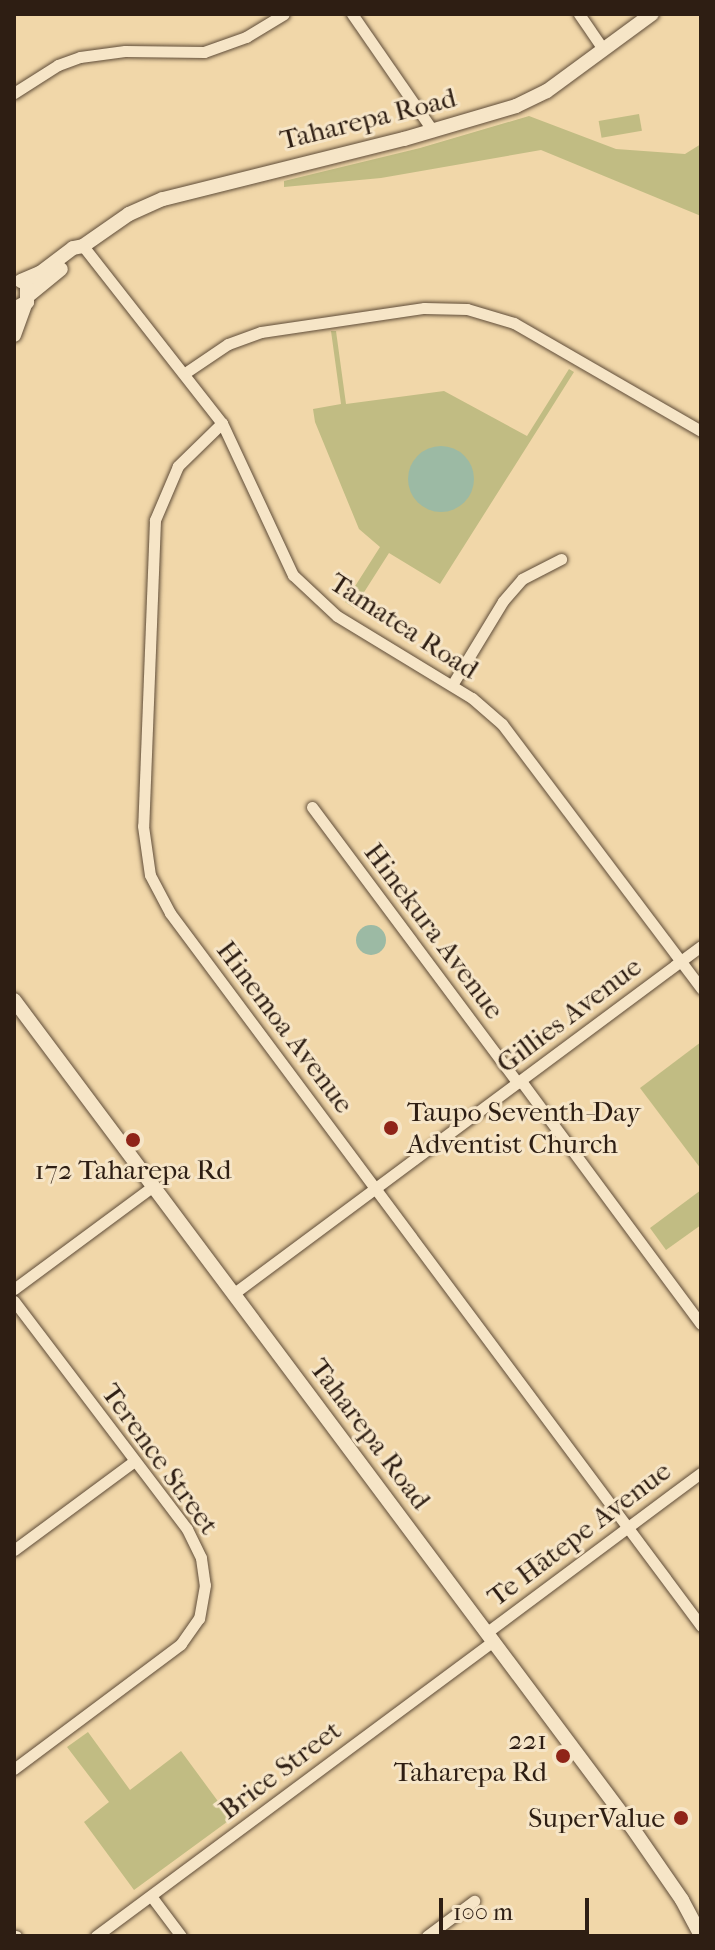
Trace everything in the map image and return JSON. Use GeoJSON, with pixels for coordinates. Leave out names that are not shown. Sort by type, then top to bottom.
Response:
{"type":"FeatureCollection","features":[{"type":"Feature","properties":{"kind":"street"},"geometry":{"type":"LineString","coordinates":[[14,93],[58,65],[80,57],[125,51],[204,52],[246,37],[284,14]]}},
{"type":"Feature","properties":{"kind":"street"},"geometry":{"type":"LineString","coordinates":[[352,14],[433,131]]}},
{"type":"Feature","properties":{"kind":"street"},"geometry":{"type":"LineString","coordinates":[[579,14],[603,49]]}},
{"type":"Feature","properties":{"kind":"street","name":"Taharepa Road"},"geometry":{"type":"LineString","coordinates":[[83,246],[79,255],[23,303],[17,280],[40,273],[73,248],[83,246],[129,214],[163,199],[433,131],[534,99],[652,14]]}},
{"type":"Feature","properties":{"kind":"street","name":"Tamatea Road"},"geometry":{"type":"LineString","coordinates":[[83,246],[222,423],[276,545],[300,583],[337,616],[452,685],[487,710],[515,738],[701,988]]}},
{"type":"Feature","properties":{"kind":"street"},"geometry":{"type":"LineString","coordinates":[[14,335],[23,303]]}},
{"type":"Feature","properties":{"kind":"street"},"geometry":{"type":"LineString","coordinates":[[185,373],[228,344],[261,332],[424,308],[467,309],[514,323],[701,431]]}},
{"type":"Feature","properties":{"kind":"street","name":"Hinemoa Avenue"},"geometry":{"type":"LineString","coordinates":[[222,423],[178,466],[155,520],[143,826],[147,863],[156,889],[170,913],[701,1626]]}},
{"type":"Feature","properties":{"kind":"street"},"geometry":{"type":"LineString","coordinates":[[452,685],[503,601],[522,579],[561,559]]}},
{"type":"Feature","properties":{"kind":"street","name":"Hinekura Avenue"},"geometry":{"type":"LineString","coordinates":[[312,807],[701,1324]]}},
{"type":"Feature","properties":{"kind":"street","name":"Gillies Avenue"},"geometry":{"type":"LineString","coordinates":[[233,1294],[701,946]]}},
{"type":"Feature","properties":{"kind":"street","name":"Taharepa Road"},"geometry":{"type":"LineString","coordinates":[[14,1000],[682,1900],[701,1935]]}},
{"type":"Feature","properties":{"kind":"street"},"geometry":{"type":"LineString","coordinates":[[14,1289],[153,1186]]}},
{"type":"Feature","properties":{"kind":"street","name":"Terence Street"},"geometry":{"type":"LineString","coordinates":[[14,1301],[195,1544],[205,1585],[199,1618],[181,1644],[14,1769]]}},
{"type":"Feature","properties":{"kind":"street"},"geometry":{"type":"LineString","coordinates":[[14,1550],[133,1462]]}},
{"type":"Feature","properties":{"kind":"street","name":"Te Hātepe Avenue"},"geometry":{"type":"LineString","coordinates":[[489,1638],[627,1527],[701,1473]]}},
{"type":"Feature","properties":{"kind":"street","name":"Brice Street"},"geometry":{"type":"LineString","coordinates":[[96,1936],[489,1638]]}},
{"type":"Feature","properties":{"kind":"street"},"geometry":{"type":"LineString","coordinates":[[151,1896],[181,1936]]}},
{"type":"Feature","properties":{"kind":"street","name":"Taharepa Road"},"geometry":{"type":"LineString","coordinates":[[682,1900],[701,1917]]}},
{"type":"Feature","properties":{"kind":"street"},"geometry":{"type":"LineString","coordinates":[[427,1936],[474,1901]]}},
{"type":"Feature","properties":{"kind":"shaded area"},"geometry":{"type":"Polygon","coordinates":[[[639,114],[642,131],[602,138],[599,121],[639,114]]]}},
{"type":"Feature","properties":{"kind":"shaded area"},"geometry":{"type":"Polygon","coordinates":[[[529,116],[616,149],[685,154],[701,144],[701,216],[541,150],[381,178],[284,187],[284,181],[420,148],[529,116]]]}},
{"type":"Feature","properties":{"kind":"shaded area"},"geometry":{"type":"Polygon","coordinates":[[[331,331],[336,331],[346,404],[444,391],[527,436],[569,369],[574,372],[440,584],[389,553],[354,608],[345,602],[380,547],[359,529],[315,422],[313,409],[341,404],[331,331]]]}},
{"type":"Feature","properties":{"kind":"shaded area"},"geometry":{"type":"Polygon","coordinates":[[[435,446],[447,446],[459,451],[469,461],[474,479],[472,492],[459,507],[447,512],[435,512],[423,507],[413,497],[408,485],[408,473],[413,461],[423,451],[435,446]]]}},
{"type":"Feature","properties":{"kind":"shaded area"},"geometry":{"type":"Polygon","coordinates":[[[371,925],[377,926],[385,934],[385,946],[377,954],[371,955],[365,954],[357,946],[356,940],[357,934],[365,926],[371,925]]]}},
{"type":"Feature","properties":{"kind":"shaded area"},"geometry":{"type":"Polygon","coordinates":[[[701,1042],[701,1169],[640,1088],[701,1042]]]}},
{"type":"Feature","properties":{"kind":"shaded area"},"geometry":{"type":"Polygon","coordinates":[[[701,1190],[701,1225],[666,1250],[650,1228],[701,1190]]]}},
{"type":"Feature","properties":{"kind":"shaded area"},"geometry":{"type":"Polygon","coordinates":[[[88,1732],[130,1790],[181,1751],[231,1819],[134,1890],[84,1822],[109,1802],[67,1747],[88,1732]]]}},
{"type":"Feature","properties":{"kind":"place","name":"Taupo Seventh-Day Adventist Church"},"geometry":{"type":"Point","coordinates":[391,1128]}},
{"type":"Feature","properties":{"kind":"place","name":"172 Taharepa Rd"},"geometry":{"type":"Point","coordinates":[133,1140]}},
{"type":"Feature","properties":{"kind":"place","name":"221 Taharepa Rd"},"geometry":{"type":"Point","coordinates":[563,1756]}},
{"type":"Feature","properties":{"kind":"place","name":"SuperValue"},"geometry":{"type":"Point","coordinates":[681,1818]}}]}
